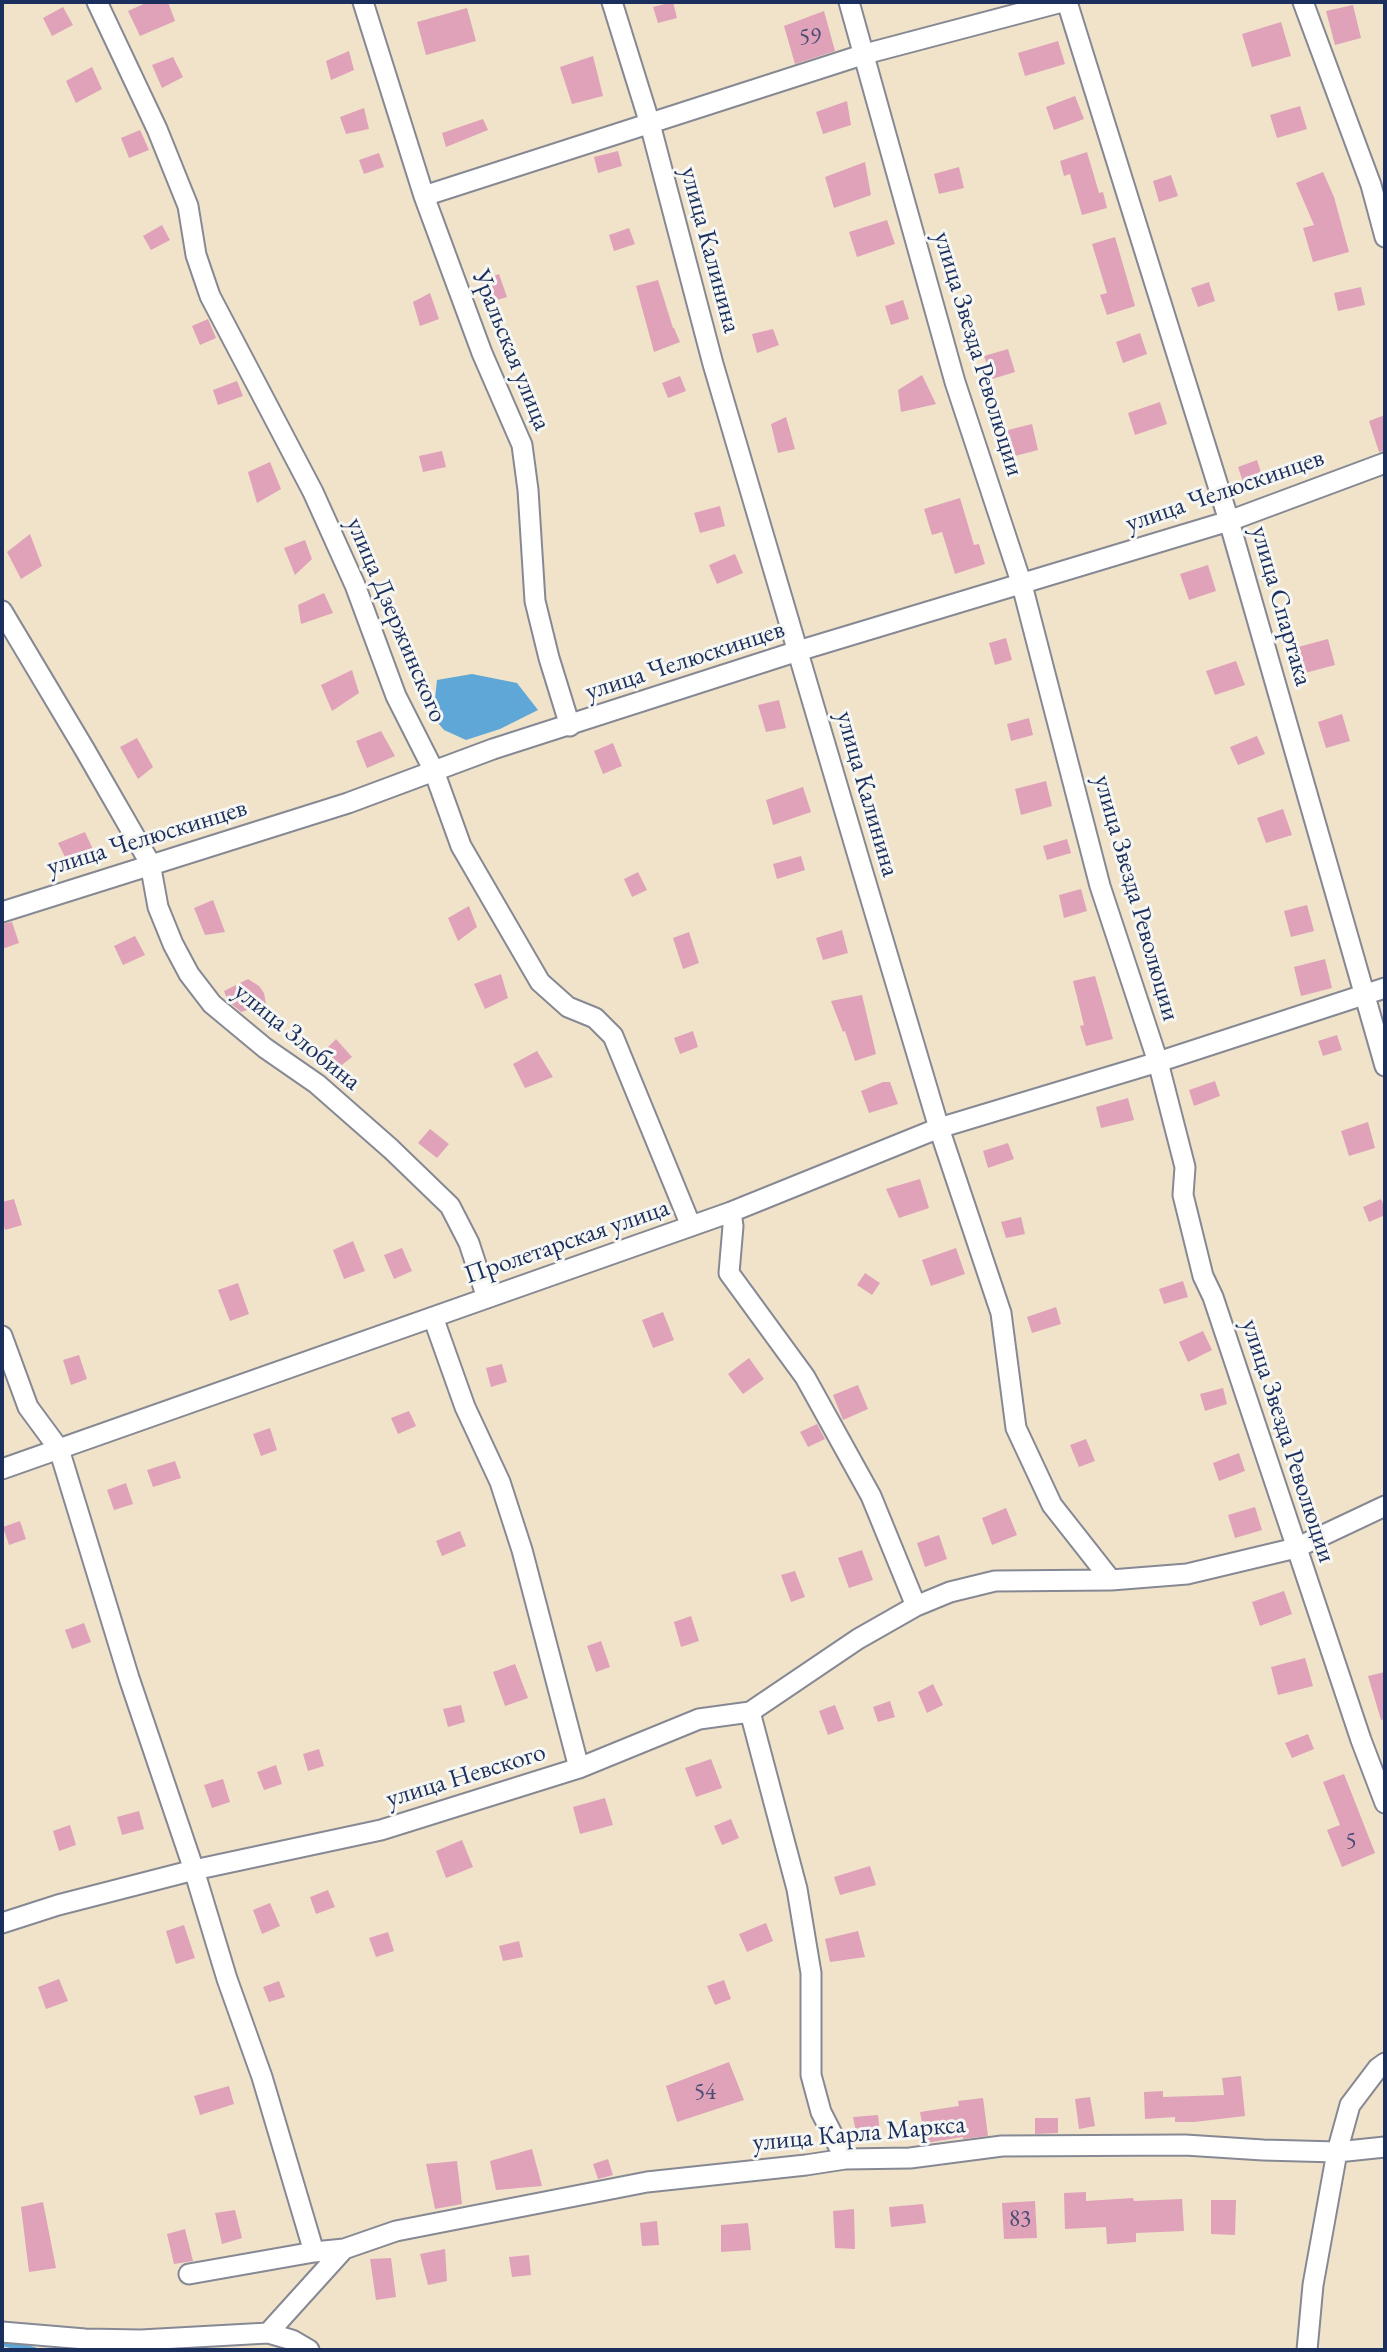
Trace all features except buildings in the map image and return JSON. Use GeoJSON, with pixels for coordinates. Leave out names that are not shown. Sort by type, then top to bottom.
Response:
{"type":"FeatureCollection","features":[{"type":"Feature","properties":{"kind":"street","name":"улица Дзержинского"},"geometry":{"type":"LineString","coordinates":[[97,2],[157,129],[188,206],[196,255],[210,296],[313,492],[355,585],[396,696],[434,771],[461,846],[540,982],[568,1007],[595,1018],[613,1036],[691,1226]]}},
{"type":"Feature","properties":{"kind":"street","name":"Уральская улица"},"geometry":{"type":"LineString","coordinates":[[363,2],[424,196],[482,353],[522,445],[528,490],[535,601],[570,726]]}},
{"type":"Feature","properties":{"kind":"street","name":"улица Калинина"},"geometry":{"type":"LineString","coordinates":[[612,2],[650,124],[713,364],[939,1128],[1001,1313],[1016,1427],[1052,1505],[1111,1580]]}},
{"type":"Feature","properties":{"kind":"street","name":"улица Звезда Революции"},"geometry":{"type":"LineString","coordinates":[[849,2],[955,382],[1022,585],[1100,886],[1158,1062],[1185,1167],[1183,1195],[1203,1276],[1213,1297],[1296,1548],[1385,1803]]}},
{"type":"Feature","properties":{"kind":"street"},"geometry":{"type":"LineString","coordinates":[[424,196],[865,54],[1062,2]]}},
{"type":"Feature","properties":{"kind":"street","name":"улица Спартака"},"geometry":{"type":"LineString","coordinates":[[1067,2],[1229,521],[1385,1066]]}},
{"type":"Feature","properties":{"kind":"street"},"geometry":{"type":"LineString","coordinates":[[1303,2],[1371,185],[1385,237]]}},
{"type":"Feature","properties":{"kind":"street","name":"улица Челюскинцев"},"geometry":{"type":"LineString","coordinates":[[2,912],[150,863],[348,803],[493,749],[799,651],[1229,521],[1385,463]]}},
{"type":"Feature","properties":{"kind":"street","name":"улица Злобина"},"geometry":{"type":"LineString","coordinates":[[2,611],[150,863],[158,907],[173,944],[190,974],[212,1004],[265,1048],[317,1084],[391,1149],[450,1206],[469,1243],[487,1298]]}},
{"type":"Feature","properties":{"kind":"street","name":"Пролетарская улица"},"geometry":{"type":"LineString","coordinates":[[2,1469],[731,1212],[939,1128],[1158,1062],[1385,988]]}},
{"type":"Feature","properties":{"kind":"street"},"geometry":{"type":"LineString","coordinates":[[731,1212],[733,1226],[729,1273],[805,1377],[871,1496],[916,1606]]}},
{"type":"Feature","properties":{"kind":"street"},"geometry":{"type":"LineString","coordinates":[[433,1317],[466,1407],[500,1482],[522,1550],[579,1768]]}},
{"type":"Feature","properties":{"kind":"street"},"geometry":{"type":"LineString","coordinates":[[2,1336],[28,1407],[59,1448],[129,1678],[261,2077],[314,2252]]}},
{"type":"Feature","properties":{"kind":"street","name":"улица Невского"},"geometry":{"type":"LineString","coordinates":[[2,1923],[58,1905],[194,1870],[381,1830],[579,1768],[699,1720],[750,1712],[858,1639],[916,1606],[950,1592],[995,1581],[1111,1580],[1187,1574],[1296,1548],[1385,1506]]}},
{"type":"Feature","properties":{"kind":"street"},"geometry":{"type":"LineString","coordinates":[[750,1712],[797,1889],[811,1973],[811,2075],[821,2112],[845,2159]]}},
{"type":"Feature","properties":{"kind":"street"},"geometry":{"type":"LineString","coordinates":[[1307,2350],[1313,2285],[1337,2152],[1350,2105],[1378,2068],[1385,2063]]}},
{"type":"Feature","properties":{"kind":"street","name":"улица Карла Маркса"},"geometry":{"type":"LineString","coordinates":[[188,2274],[345,2249],[396,2231],[647,2182],[845,2159],[910,2158],[1002,2146],[1185,2145],[1337,2152],[1385,2147]]}},
{"type":"Feature","properties":{"kind":"street","name":"улица Карла Маркса"},"geometry":{"type":"LineString","coordinates":[[268,2333],[345,2249]]}},
{"type":"Feature","properties":{"kind":"street"},"geometry":{"type":"LineString","coordinates":[[2,2332],[83,2345],[268,2333],[292,2340],[309,2350]]}},
{"type":"Feature","properties":{"kind":"water"},"geometry":{"type":"Polygon","coordinates":[[[472,674],[517,683],[538,710],[500,729],[466,740],[444,730],[433,717],[437,680],[472,674]]]}},
{"type":"Feature","properties":{"kind":"waterway"},"geometry":{"type":"LineString","coordinates":[[2,2343],[34,2350]]}}]}
